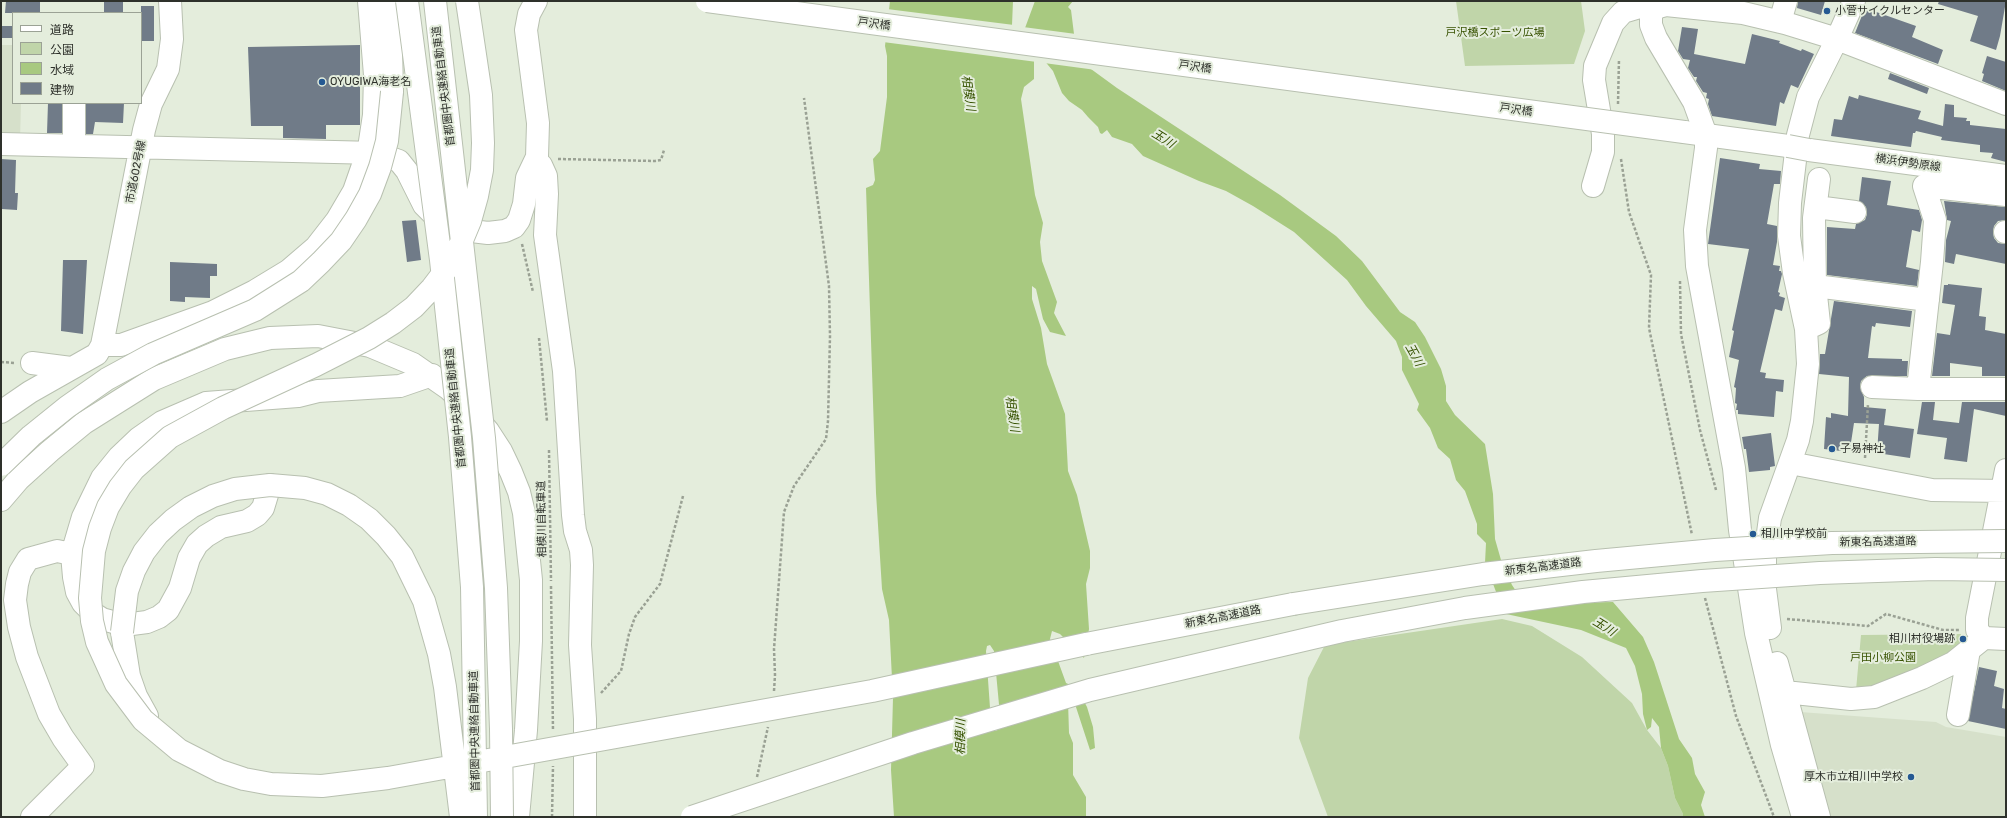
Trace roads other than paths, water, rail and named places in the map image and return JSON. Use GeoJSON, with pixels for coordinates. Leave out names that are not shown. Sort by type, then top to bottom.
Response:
{"type":"FeatureCollection","features":[{"type":"Feature","properties":{"kind":"main road","name":"市道602号線"},"geometry":{"type":"LineString","coordinates":[[102,345],[141,146],[151,104],[168,69],[172,39],[170,1]]}},
{"type":"Feature","properties":{"kind":"main road"},"geometry":{"type":"LineString","coordinates":[[1,412],[30,392],[97,354],[102,345],[121,345],[213,312],[255,291],[288,271],[316,247],[337,220],[354,191],[368,153],[374,116],[375,75],[369,1]]}},
{"type":"Feature","properties":{"kind":"main road"},"geometry":{"type":"LineString","coordinates":[[375,75],[386,44],[390,1]]}},
{"type":"Feature","properties":{"kind":"main road"},"geometry":{"type":"LineString","coordinates":[[1,465],[37,431],[67,407],[108,379],[153,354],[255,310],[279,296],[301,281],[341,241],[356,219],[370,194],[380,167],[387,141],[392,92],[390,1]]}},
{"type":"Feature","properties":{"kind":"main road","name":"首都圏中央連絡自動車道"},"geometry":{"type":"LineString","coordinates":[[407,1],[441,260],[460,437],[472,587],[476,729],[476,817]]}},
{"type":"Feature","properties":{"kind":"main road","name":"首都圏中央連絡自動車道"},"geometry":{"type":"LineString","coordinates":[[435,1],[484,438],[496,588],[501,729],[502,817]]}},
{"type":"Feature","properties":{"kind":"main road","name":"新東名高速道路"},"geometry":{"type":"LineString","coordinates":[[468,1],[481,95],[483,143],[482,170],[470,221],[460,245],[448,267],[432,288],[414,306],[393,323],[369,338],[316,365],[223,408],[170,437],[150,453],[134,469],[120,487],[108,507],[100,528],[93,558],[90,598],[92,621],[97,642],[116,684],[143,720],[162,737],[198,761],[220,771],[244,778],[297,786],[350,784],[872,691],[1086,644],[1301,602],[1483,574],[1596,561],[1715,550],[1832,543],[2006,541]]}},
{"type":"Feature","properties":{"kind":"main road"},"geometry":{"type":"LineString","coordinates":[[1,144],[141,146],[384,154],[399,161],[407,171],[424,205],[438,219],[454,229],[488,233],[505,231],[514,227],[520,220],[524,204],[527,178],[537,159],[538,123],[526,30],[529,14],[536,1]]}},
{"type":"Feature","properties":{"kind":"main road","name":"戸沢橋"},"geometry":{"type":"LineString","coordinates":[[707,1],[1706,135]]}},
{"type":"Feature","properties":{"kind":"main road"},"geometry":{"type":"LineString","coordinates":[[1780,22],[1786,1]]}},
{"type":"Feature","properties":{"kind":"main road"},"geometry":{"type":"LineString","coordinates":[[1819,817],[1772,642],[1765,589],[1765,555],[1770,518],[1774,503],[1798,440],[1805,394],[1808,345],[1794,273],[1789,236],[1791,184],[1798,135],[1808,97],[1838,39],[1854,1]]}},
{"type":"Feature","properties":{"kind":"main road"},"geometry":{"type":"LineString","coordinates":[[1593,186],[1603,152],[1603,134],[1594,80],[1595,66],[1613,23],[1623,12],[1645,7],[1658,7],[1666,5],[1743,13],[1780,22],[1838,39],[2006,104]]}},
{"type":"Feature","properties":{"kind":"main road"},"geometry":{"type":"LineString","coordinates":[[1645,7],[1650,25],[1656,38],[1694,102],[1706,135],[1706,148],[1695,230],[1697,266],[1734,468],[1740,530],[1756,633],[1782,745],[1803,817]]}},
{"type":"Feature","properties":{"kind":"main road"},"geometry":{"type":"LineString","coordinates":[[74,104],[74,145]]}},
{"type":"Feature","properties":{"kind":"main road","name":"横浜伊勢原線"},"geometry":{"type":"LineString","coordinates":[[1706,135],[2006,176]]}},
{"type":"Feature","properties":{"kind":"main road"},"geometry":{"type":"LineString","coordinates":[[537,159],[542,165],[546,176],[547,194],[545,235],[564,371],[574,523],[581,550],[580,645],[585,719],[585,817]]}},
{"type":"Feature","properties":{"kind":"main road"},"geometry":{"type":"LineString","coordinates":[[1806,329],[1819,323],[1815,286],[1816,207],[1819,179]]}},
{"type":"Feature","properties":{"kind":"main road"},"geometry":{"type":"LineString","coordinates":[[1918,389],[1935,220],[1924,186],[2006,195]]}},
{"type":"Feature","properties":{"kind":"main road"},"geometry":{"type":"LineString","coordinates":[[1816,207],[1855,212]]}},
{"type":"Feature","properties":{"kind":"main road"},"geometry":{"type":"LineString","coordinates":[[1815,286],[1928,300]]}},
{"type":"Feature","properties":{"kind":"main road"},"geometry":{"type":"LineString","coordinates":[[1710,333],[1725,380],[1748,499],[1753,509],[1770,518]]}},
{"type":"Feature","properties":{"kind":"main road"},"geometry":{"type":"LineString","coordinates":[[1,500],[19,479],[50,451],[84,423],[118,400],[191,362],[248,342],[293,336],[318,336],[344,339],[392,354],[432,376],[467,406],[501,451],[519,492],[524,513],[531,580],[531,641],[526,730],[518,817]]}},
{"type":"Feature","properties":{"kind":"main road"},"geometry":{"type":"LineString","coordinates":[[32,363],[71,368]]}},
{"type":"Feature","properties":{"kind":"main road"},"geometry":{"type":"LineString","coordinates":[[270,485],[263,508],[257,515],[247,521],[221,527],[206,536],[197,544],[189,558],[180,588],[168,610],[159,617],[147,622],[124,624],[102,620],[83,603],[74,577],[72,554],[83,517],[102,478],[119,457],[134,442],[162,422],[206,403],[298,396],[318,391],[400,386],[432,376]]}},
{"type":"Feature","properties":{"kind":"main road"},"geometry":{"type":"LineString","coordinates":[[1872,386],[1918,389],[2006,389]]}},
{"type":"Feature","properties":{"kind":"main road"},"geometry":{"type":"LineString","coordinates":[[1790,463],[1932,490],[2004,491]]}},
{"type":"Feature","properties":{"kind":"main road"},"geometry":{"type":"LineString","coordinates":[[1785,692],[1851,699],[1874,697],[1922,678],[1953,663],[1972,640],[1977,630],[1977,618],[2004,491],[2006,470]]}},
{"type":"Feature","properties":{"kind":"main road"},"geometry":{"type":"LineString","coordinates":[[162,737],[136,696],[124,654],[122,632],[127,591],[134,570],[144,552],[158,534],[173,520],[191,507],[213,496],[235,489],[270,485],[305,488],[327,494],[350,505],[369,519],[386,536],[402,556],[424,601],[439,654],[461,817]]}},
{"type":"Feature","properties":{"kind":"main road"},"geometry":{"type":"LineString","coordinates":[[32,817],[83,766],[63,738],[49,714],[37,686],[19,628],[15,600],[17,584],[20,572],[28,559],[57,551],[72,554]]}},
{"type":"Feature","properties":{"kind":"main road"},"geometry":{"type":"LineString","coordinates":[[692,817],[914,743],[1090,690],[1342,631],[1465,608],[1583,592],[1702,581],[1820,573],[1935,569],[2006,570]]}},
{"type":"Feature","properties":{"kind":"main road"},"geometry":{"type":"LineString","coordinates":[[1972,640],[2006,640]]}},
{"type":"Feature","properties":{"kind":"main road"},"geometry":{"type":"LineString","coordinates":[[1958,716],[1972,640]]}},
{"type":"Feature","properties":{"kind":"water"},"geometry":{"type":"Polygon","coordinates":[[[890,1],[1013,1],[1012,25],[1013,30],[1019,32],[1025,28],[1035,1],[1073,1],[1068,7],[1071,10],[1074,34],[1080,61],[1117,88],[1280,195],[1336,236],[1362,261],[1400,312],[1415,322],[1425,337],[1441,369],[1446,386],[1446,401],[1455,415],[1485,444],[1493,494],[1495,539],[1501,560],[1516,591],[1567,603],[1613,602],[1643,637],[1654,662],[1679,739],[1692,758],[1695,774],[1705,792],[1701,805],[1705,817],[1683,817],[1675,798],[1668,766],[1661,748],[1659,727],[1652,718],[1651,727],[1647,730],[1643,714],[1642,694],[1635,666],[1626,648],[1581,630],[1506,614],[1503,610],[1485,563],[1486,543],[1477,534],[1477,524],[1465,491],[1456,480],[1450,459],[1438,448],[1430,428],[1417,410],[1419,404],[1402,370],[1402,357],[1396,341],[1366,306],[1347,280],[1294,232],[1253,206],[1226,191],[1199,181],[1143,156],[1132,144],[1112,137],[1107,130],[1102,134],[1100,133],[1098,127],[1082,110],[1069,101],[1062,93],[1053,71],[1043,59],[1034,61],[1034,79],[1024,87],[1021,99],[1035,195],[1043,223],[1040,242],[1042,261],[1057,302],[1054,313],[1066,336],[1050,332],[1043,319],[1036,289],[1032,286],[1032,299],[1041,328],[1047,364],[1065,414],[1068,471],[1077,495],[1090,551],[1090,568],[1086,584],[1089,629],[1084,658],[1060,634],[1052,631],[1050,639],[1066,683],[1077,688],[1087,707],[1093,727],[1095,748],[1090,750],[1074,701],[1068,701],[1069,733],[1073,743],[1073,775],[1086,797],[1086,817],[894,817],[891,770],[893,698],[889,620],[882,589],[876,493],[866,188],[873,185],[875,180],[873,159],[880,151],[887,97],[887,56],[885,46],[890,1]],[[990,645],[987,646],[986,651],[990,708],[993,728],[995,731],[1000,729],[1001,726],[994,651],[990,645]]]}},
{"type":"Feature","properties":{"kind":"place","name":"小菅サイクルセンター"},"geometry":{"type":"Point","coordinates":[1827,11]}},
{"type":"Feature","properties":{"kind":"place","name":"OYUGIWA海老名"},"geometry":{"type":"Point","coordinates":[322,82]}},
{"type":"Feature","properties":{"kind":"place","name":"子易神社"},"geometry":{"type":"Point","coordinates":[1832,449]}},
{"type":"Feature","properties":{"kind":"place","name":"相川中学校前"},"geometry":{"type":"Point","coordinates":[1753,534]}},
{"type":"Feature","properties":{"kind":"place","name":"相川村役場跡"},"geometry":{"type":"Point","coordinates":[1963,639]}},
{"type":"Feature","properties":{"kind":"place","name":"厚木市立相川中学校"},"geometry":{"type":"Point","coordinates":[1911,777]}},
{"type":"Feature","properties":{"kind":"park label","name":"戸沢橋スポーツ広場"},"geometry":{"type":"Point","coordinates":[1495,33]}},
{"type":"Feature","properties":{"kind":"park label","name":"戸田小柳公園"},"geometry":{"type":"Point","coordinates":[1883,658]}},
{"type":"Feature","properties":{"kind":"water label","name":"相模川"},"geometry":{"type":"Point","coordinates":[968,93]}},
{"type":"Feature","properties":{"kind":"water label","name":"玉川"},"geometry":{"type":"Point","coordinates":[1163,139]}},
{"type":"Feature","properties":{"kind":"water label","name":"玉川"},"geometry":{"type":"Point","coordinates":[1414,355]}},
{"type":"Feature","properties":{"kind":"water label","name":"相模川"},"geometry":{"type":"Point","coordinates":[1012,414]}},
{"type":"Feature","properties":{"kind":"water label","name":"玉川"},"geometry":{"type":"Point","coordinates":[1604,627]}},
{"type":"Feature","properties":{"kind":"water label","name":"相模川"},"geometry":{"type":"Point","coordinates":[961,737]}}]}
